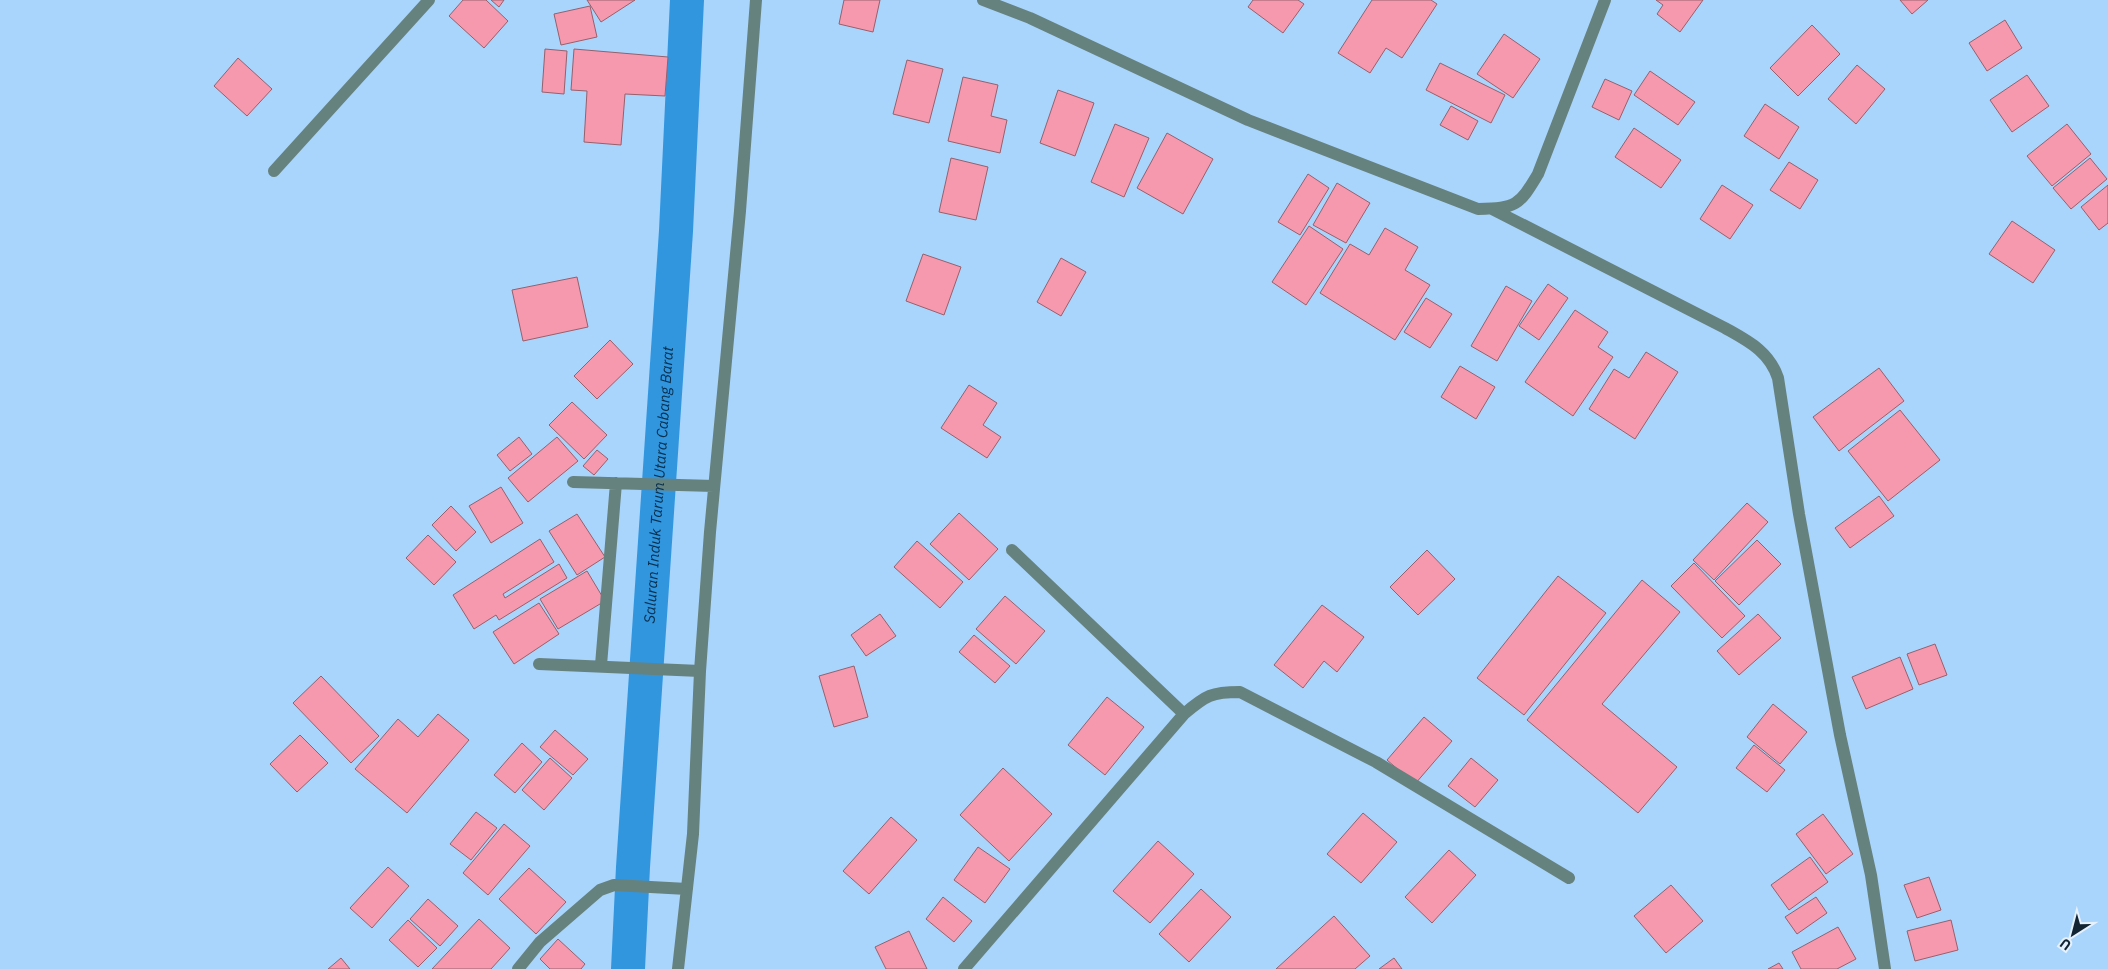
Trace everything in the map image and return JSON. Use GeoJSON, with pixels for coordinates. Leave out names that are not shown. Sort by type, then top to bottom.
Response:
{"type":"FeatureCollection","features":[{"type":"Feature","properties":{"kind":"street"},"geometry":{"type":"LineString","coordinates":[[274,171],[429,0]]}},
{"type":"Feature","properties":{"kind":"street"},"geometry":{"type":"LineString","coordinates":[[678,969],[693,834],[700,671],[756,0]]}},
{"type":"Feature","properties":{"kind":"street"},"geometry":{"type":"LineString","coordinates":[[983,0],[1030,18],[1248,120],[1478,209],[1511,206],[1523,196],[1538,174],[1604,0]]}},
{"type":"Feature","properties":{"kind":"street"},"geometry":{"type":"LineString","coordinates":[[1492,209],[1726,328],[1754,345],[1774,365],[1778,378],[1800,514],[1840,735],[1871,875],[1885,969]]}},
{"type":"Feature","properties":{"kind":"street"},"geometry":{"type":"LineString","coordinates":[[573,482],[714,486]]}},
{"type":"Feature","properties":{"kind":"street"},"geometry":{"type":"LineString","coordinates":[[606,666],[619,483]]}},
{"type":"Feature","properties":{"kind":"street"},"geometry":{"type":"LineString","coordinates":[[1012,550],[1184,714]]}},
{"type":"Feature","properties":{"kind":"street"},"geometry":{"type":"LineString","coordinates":[[539,664],[700,671]]}},
{"type":"Feature","properties":{"kind":"street"},"geometry":{"type":"LineString","coordinates":[[964,969],[1184,714],[1201,699],[1219,692],[1240,692],[1376,762],[1569,878]]}},
{"type":"Feature","properties":{"kind":"street"},"geometry":{"type":"LineString","coordinates":[[518,969],[540,942],[600,890],[614,885],[687,889]]}},
{"type":"Feature","properties":{"kind":"building"},"geometry":{"type":"Polygon","coordinates":[[[463,0],[486,0],[508,21],[484,48],[449,16],[463,0]]]}},
{"type":"Feature","properties":{"kind":"building"},"geometry":{"type":"Polygon","coordinates":[[[491,0],[504,0],[499,7],[491,0]]]}},
{"type":"Feature","properties":{"kind":"building"},"geometry":{"type":"Polygon","coordinates":[[[587,0],[635,0],[601,22],[587,0]]]}},
{"type":"Feature","properties":{"kind":"building"},"geometry":{"type":"Polygon","coordinates":[[[844,0],[880,0],[873,32],[839,24],[844,0]]]}},
{"type":"Feature","properties":{"kind":"building"},"geometry":{"type":"Polygon","coordinates":[[[1253,0],[1298,0],[1304,4],[1283,33],[1248,7],[1253,0]]]}},
{"type":"Feature","properties":{"kind":"building"},"geometry":{"type":"Polygon","coordinates":[[[1372,0],[1431,0],[1437,4],[1402,58],[1386,48],[1370,73],[1338,53],[1372,0]]]}},
{"type":"Feature","properties":{"kind":"building"},"geometry":{"type":"Polygon","coordinates":[[[1656,0],[1703,0],[1680,32],[1657,14],[1663,5],[1656,0]]]}},
{"type":"Feature","properties":{"kind":"building"},"geometry":{"type":"Polygon","coordinates":[[[1900,0],[1928,0],[1912,14],[1900,0]]]}},
{"type":"Feature","properties":{"kind":"building"},"geometry":{"type":"Polygon","coordinates":[[[590,6],[597,37],[561,45],[554,14],[590,6]]]}},
{"type":"Feature","properties":{"kind":"building"},"geometry":{"type":"Polygon","coordinates":[[[2005,20],[2022,48],[1987,71],[1969,43],[2005,20]]]}},
{"type":"Feature","properties":{"kind":"building"},"geometry":{"type":"Polygon","coordinates":[[[1812,25],[1840,54],[1798,96],[1770,68],[1812,25]]]}},
{"type":"Feature","properties":{"kind":"building"},"geometry":{"type":"Polygon","coordinates":[[[1504,34],[1540,59],[1513,98],[1477,74],[1504,34]]]}},
{"type":"Feature","properties":{"kind":"building"},"geometry":{"type":"Polygon","coordinates":[[[545,49],[567,51],[564,94],[542,92],[545,49]]]}},
{"type":"Feature","properties":{"kind":"building"},"geometry":{"type":"Polygon","coordinates":[[[574,49],[668,57],[665,96],[625,94],[621,145],[584,142],[587,91],[571,90],[574,49]]]}},
{"type":"Feature","properties":{"kind":"building"},"geometry":{"type":"Polygon","coordinates":[[[238,58],[272,89],[247,116],[214,86],[238,58]]]}},
{"type":"Feature","properties":{"kind":"building"},"geometry":{"type":"Polygon","coordinates":[[[907,60],[943,69],[929,123],[893,114],[907,60]]]}},
{"type":"Feature","properties":{"kind":"building"},"geometry":{"type":"Polygon","coordinates":[[[1440,63],[1505,95],[1491,123],[1426,90],[1440,63]]]}},
{"type":"Feature","properties":{"kind":"building"},"geometry":{"type":"Polygon","coordinates":[[[1857,65],[1885,89],[1856,124],[1828,99],[1857,65]]]}},
{"type":"Feature","properties":{"kind":"building"},"geometry":{"type":"Polygon","coordinates":[[[1650,71],[1695,102],[1678,125],[1634,95],[1650,71]]]}},
{"type":"Feature","properties":{"kind":"building"},"geometry":{"type":"Polygon","coordinates":[[[2027,75],[2049,106],[2012,132],[1990,100],[2027,75]]]}},
{"type":"Feature","properties":{"kind":"building"},"geometry":{"type":"Polygon","coordinates":[[[963,77],[998,85],[991,116],[1007,120],[1000,153],[948,141],[963,77]]]}},
{"type":"Feature","properties":{"kind":"building"},"geometry":{"type":"Polygon","coordinates":[[[1605,79],[1632,91],[1619,120],[1592,107],[1605,79]]]}},
{"type":"Feature","properties":{"kind":"building"},"geometry":{"type":"Polygon","coordinates":[[[1058,90],[1094,103],[1075,156],[1040,143],[1058,90]]]}},
{"type":"Feature","properties":{"kind":"building"},"geometry":{"type":"Polygon","coordinates":[[[1765,104],[1799,127],[1779,159],[1744,136],[1765,104]]]}},
{"type":"Feature","properties":{"kind":"building"},"geometry":{"type":"Polygon","coordinates":[[[1451,106],[1478,121],[1468,140],[1440,125],[1451,106]]]}},
{"type":"Feature","properties":{"kind":"building"},"geometry":{"type":"Polygon","coordinates":[[[1115,124],[1149,138],[1124,197],[1091,182],[1115,124]]]}},
{"type":"Feature","properties":{"kind":"building"},"geometry":{"type":"Polygon","coordinates":[[[2067,124],[2091,154],[2052,186],[2027,156],[2067,124]]]}},
{"type":"Feature","properties":{"kind":"building"},"geometry":{"type":"Polygon","coordinates":[[[1634,128],[1681,160],[1661,188],[1615,157],[1634,128]]]}},
{"type":"Feature","properties":{"kind":"building"},"geometry":{"type":"Polygon","coordinates":[[[1167,133],[1213,159],[1183,214],[1137,188],[1167,133]]]}},
{"type":"Feature","properties":{"kind":"building"},"geometry":{"type":"Polygon","coordinates":[[[951,158],[988,167],[976,220],[939,212],[951,158]]]}},
{"type":"Feature","properties":{"kind":"building"},"geometry":{"type":"Polygon","coordinates":[[[2090,158],[2107,179],[2071,209],[2053,188],[2090,158]]]}},
{"type":"Feature","properties":{"kind":"building"},"geometry":{"type":"Polygon","coordinates":[[[1789,162],[1818,180],[1800,209],[1770,190],[1789,162]]]}},
{"type":"Feature","properties":{"kind":"building"},"geometry":{"type":"Polygon","coordinates":[[[1308,174],[1329,188],[1300,235],[1278,222],[1308,174]]]}},
{"type":"Feature","properties":{"kind":"building"},"geometry":{"type":"Polygon","coordinates":[[[1337,183],[1370,203],[1346,243],[1313,225],[1337,183]]]}},
{"type":"Feature","properties":{"kind":"building"},"geometry":{"type":"Polygon","coordinates":[[[1722,185],[1753,205],[1730,239],[1700,219],[1722,185]]]}},
{"type":"Feature","properties":{"kind":"building"},"geometry":{"type":"Polygon","coordinates":[[[2108,185],[2108,223],[2099,230],[2081,207],[2108,185]]]}},
{"type":"Feature","properties":{"kind":"building"},"geometry":{"type":"Polygon","coordinates":[[[2012,221],[2055,250],[2033,283],[1989,254],[2012,221]]]}},
{"type":"Feature","properties":{"kind":"building"},"geometry":{"type":"Polygon","coordinates":[[[1309,226],[1343,249],[1306,305],[1272,282],[1309,226]]]}},
{"type":"Feature","properties":{"kind":"building"},"geometry":{"type":"Polygon","coordinates":[[[1385,228],[1418,247],[1405,270],[1430,285],[1395,340],[1320,293],[1350,244],[1369,255],[1385,228]]]}},
{"type":"Feature","properties":{"kind":"building"},"geometry":{"type":"Polygon","coordinates":[[[923,254],[961,267],[944,315],[906,301],[923,254]]]}},
{"type":"Feature","properties":{"kind":"building"},"geometry":{"type":"Polygon","coordinates":[[[1061,258],[1086,272],[1061,316],[1037,302],[1061,258]]]}},
{"type":"Feature","properties":{"kind":"building"},"geometry":{"type":"Polygon","coordinates":[[[577,277],[588,327],[523,341],[512,290],[577,277]]]}},
{"type":"Feature","properties":{"kind":"building"},"geometry":{"type":"Polygon","coordinates":[[[1548,284],[1568,298],[1539,340],[1519,326],[1548,284]]]}},
{"type":"Feature","properties":{"kind":"building"},"geometry":{"type":"Polygon","coordinates":[[[1506,286],[1532,301],[1497,361],[1471,346],[1506,286]]]}},
{"type":"Feature","properties":{"kind":"building"},"geometry":{"type":"Polygon","coordinates":[[[1426,298],[1452,314],[1430,348],[1404,332],[1426,298]]]}},
{"type":"Feature","properties":{"kind":"building"},"geometry":{"type":"Polygon","coordinates":[[[1575,310],[1608,332],[1598,347],[1613,357],[1573,416],[1525,382],[1575,310]]]}},
{"type":"Feature","properties":{"kind":"building"},"geometry":{"type":"Polygon","coordinates":[[[610,340],[633,364],[597,399],[574,376],[610,340]]]}},
{"type":"Feature","properties":{"kind":"building"},"geometry":{"type":"Polygon","coordinates":[[[1646,352],[1678,372],[1635,439],[1589,409],[1614,369],[1629,378],[1646,352]]]}},
{"type":"Feature","properties":{"kind":"building"},"geometry":{"type":"Polygon","coordinates":[[[1460,366],[1495,387],[1476,419],[1441,397],[1460,366]]]}},
{"type":"Feature","properties":{"kind":"building"},"geometry":{"type":"Polygon","coordinates":[[[1879,368],[1904,401],[1839,451],[1813,417],[1879,368]]]}},
{"type":"Feature","properties":{"kind":"building"},"geometry":{"type":"Polygon","coordinates":[[[969,385],[997,403],[983,425],[1001,437],[987,458],[941,428],[969,385]]]}},
{"type":"Feature","properties":{"kind":"building"},"geometry":{"type":"Polygon","coordinates":[[[572,402],[607,435],[584,459],[549,425],[572,402]]]}},
{"type":"Feature","properties":{"kind":"building"},"geometry":{"type":"Polygon","coordinates":[[[1900,410],[1940,460],[1888,501],[1848,451],[1900,410]]]}},
{"type":"Feature","properties":{"kind":"building"},"geometry":{"type":"Polygon","coordinates":[[[519,437],[532,454],[510,471],[497,455],[519,437]]]}},
{"type":"Feature","properties":{"kind":"building"},"geometry":{"type":"Polygon","coordinates":[[[557,437],[578,461],[528,502],[508,478],[557,437]]]}},
{"type":"Feature","properties":{"kind":"building"},"geometry":{"type":"Polygon","coordinates":[[[597,450],[608,459],[594,475],[583,466],[597,450]]]}},
{"type":"Feature","properties":{"kind":"building"},"geometry":{"type":"Polygon","coordinates":[[[501,487],[523,523],[491,543],[469,506],[501,487]]]}},
{"type":"Feature","properties":{"kind":"building"},"geometry":{"type":"Polygon","coordinates":[[[1879,496],[1894,516],[1850,548],[1835,528],[1879,496]]]}},
{"type":"Feature","properties":{"kind":"building"},"geometry":{"type":"Polygon","coordinates":[[[1747,503],[1768,522],[1714,580],[1693,560],[1747,503]]]}},
{"type":"Feature","properties":{"kind":"building"},"geometry":{"type":"Polygon","coordinates":[[[451,506],[476,532],[456,551],[432,525],[451,506]]]}},
{"type":"Feature","properties":{"kind":"building"},"geometry":{"type":"Polygon","coordinates":[[[959,513],[998,549],[969,580],[930,544],[959,513]]]}},
{"type":"Feature","properties":{"kind":"building"},"geometry":{"type":"Polygon","coordinates":[[[577,514],[605,557],[577,575],[549,531],[577,514]]]}},
{"type":"Feature","properties":{"kind":"building"},"geometry":{"type":"Polygon","coordinates":[[[428,535],[456,562],[434,585],[406,558],[428,535]]]}},
{"type":"Feature","properties":{"kind":"building"},"geometry":{"type":"Polygon","coordinates":[[[540,539],[554,562],[503,594],[505,598],[559,564],[567,578],[499,620],[496,615],[474,629],[453,595],[540,539]]]}},
{"type":"Feature","properties":{"kind":"building"},"geometry":{"type":"Polygon","coordinates":[[[1757,540],[1781,564],[1739,605],[1715,581],[1757,540]]]}},
{"type":"Feature","properties":{"kind":"building"},"geometry":{"type":"Polygon","coordinates":[[[917,541],[963,582],[940,608],[894,567],[917,541]]]}},
{"type":"Feature","properties":{"kind":"building"},"geometry":{"type":"Polygon","coordinates":[[[1427,550],[1455,579],[1418,615],[1390,587],[1427,550]]]}},
{"type":"Feature","properties":{"kind":"building"},"geometry":{"type":"Polygon","coordinates":[[[1694,563],[1745,616],[1722,638],[1671,586],[1694,563]]]}},
{"type":"Feature","properties":{"kind":"building"},"geometry":{"type":"Polygon","coordinates":[[[587,571],[605,601],[558,629],[540,599],[587,571]]]}},
{"type":"Feature","properties":{"kind":"building"},"geometry":{"type":"Polygon","coordinates":[[[1558,576],[1606,613],[1524,715],[1477,678],[1558,576]]]}},
{"type":"Feature","properties":{"kind":"building"},"geometry":{"type":"Polygon","coordinates":[[[1642,580],[1680,612],[1602,704],[1677,767],[1638,813],[1527,720],[1642,580]]]}},
{"type":"Feature","properties":{"kind":"building"},"geometry":{"type":"Polygon","coordinates":[[[1005,596],[1045,631],[1016,664],[976,629],[1005,596]]]}},
{"type":"Feature","properties":{"kind":"building"},"geometry":{"type":"Polygon","coordinates":[[[539,603],[559,634],[514,664],[493,632],[539,603]]]}},
{"type":"Feature","properties":{"kind":"building"},"geometry":{"type":"Polygon","coordinates":[[[1322,605],[1364,637],[1337,672],[1324,661],[1303,688],[1274,665],[1322,605]]]}},
{"type":"Feature","properties":{"kind":"building"},"geometry":{"type":"Polygon","coordinates":[[[880,614],[896,636],[866,656],[851,635],[880,614]]]}},
{"type":"Feature","properties":{"kind":"building"},"geometry":{"type":"Polygon","coordinates":[[[1758,614],[1781,638],[1739,675],[1717,651],[1758,614]]]}},
{"type":"Feature","properties":{"kind":"building"},"geometry":{"type":"Polygon","coordinates":[[[974,635],[1010,666],[995,683],[959,652],[974,635]]]}},
{"type":"Feature","properties":{"kind":"building"},"geometry":{"type":"Polygon","coordinates":[[[1935,644],[1947,675],[1919,685],[1907,654],[1935,644]]]}},
{"type":"Feature","properties":{"kind":"building"},"geometry":{"type":"Polygon","coordinates":[[[1900,657],[1913,689],[1866,709],[1852,677],[1900,657]]]}},
{"type":"Feature","properties":{"kind":"building"},"geometry":{"type":"Polygon","coordinates":[[[854,666],[868,717],[834,727],[819,676],[854,666]]]}},
{"type":"Feature","properties":{"kind":"building"},"geometry":{"type":"Polygon","coordinates":[[[321,676],[379,736],[351,763],[293,703],[321,676]]]}},
{"type":"Feature","properties":{"kind":"building"},"geometry":{"type":"Polygon","coordinates":[[[1107,697],[1144,727],[1105,775],[1068,745],[1107,697]]]}},
{"type":"Feature","properties":{"kind":"building"},"geometry":{"type":"Polygon","coordinates":[[[1773,704],[1807,732],[1780,764],[1747,737],[1773,704]]]}},
{"type":"Feature","properties":{"kind":"building"},"geometry":{"type":"Polygon","coordinates":[[[438,714],[469,740],[407,813],[355,769],[398,719],[418,737],[438,714]]]}},
{"type":"Feature","properties":{"kind":"building"},"geometry":{"type":"Polygon","coordinates":[[[1424,717],[1452,741],[1415,784],[1387,760],[1424,717]]]}},
{"type":"Feature","properties":{"kind":"building"},"geometry":{"type":"Polygon","coordinates":[[[555,730],[588,759],[573,775],[540,747],[555,730]]]}},
{"type":"Feature","properties":{"kind":"building"},"geometry":{"type":"Polygon","coordinates":[[[300,735],[328,763],[297,792],[270,764],[300,735]]]}},
{"type":"Feature","properties":{"kind":"building"},"geometry":{"type":"Polygon","coordinates":[[[522,743],[542,762],[515,793],[494,775],[522,743]]]}},
{"type":"Feature","properties":{"kind":"building"},"geometry":{"type":"Polygon","coordinates":[[[1754,745],[1785,770],[1767,792],[1736,768],[1754,745]]]}},
{"type":"Feature","properties":{"kind":"building"},"geometry":{"type":"Polygon","coordinates":[[[550,758],[572,778],[544,810],[522,790],[550,758]]]}},
{"type":"Feature","properties":{"kind":"building"},"geometry":{"type":"Polygon","coordinates":[[[1471,758],[1498,780],[1475,807],[1448,786],[1471,758]]]}},
{"type":"Feature","properties":{"kind":"building"},"geometry":{"type":"Polygon","coordinates":[[[1003,768],[1052,814],[1009,861],[960,815],[1003,768]]]}},
{"type":"Feature","properties":{"kind":"building"},"geometry":{"type":"Polygon","coordinates":[[[476,812],[497,828],[471,860],[450,844],[476,812]]]}},
{"type":"Feature","properties":{"kind":"building"},"geometry":{"type":"Polygon","coordinates":[[[1363,813],[1397,842],[1361,883],[1327,854],[1363,813]]]}},
{"type":"Feature","properties":{"kind":"building"},"geometry":{"type":"Polygon","coordinates":[[[1823,814],[1853,854],[1826,874],[1796,834],[1823,814]]]}},
{"type":"Feature","properties":{"kind":"building"},"geometry":{"type":"Polygon","coordinates":[[[891,817],[917,840],[869,894],[843,871],[891,817]]]}},
{"type":"Feature","properties":{"kind":"building"},"geometry":{"type":"Polygon","coordinates":[[[504,824],[530,846],[488,895],[463,873],[504,824]]]}},
{"type":"Feature","properties":{"kind":"building"},"geometry":{"type":"Polygon","coordinates":[[[1158,841],[1194,874],[1150,923],[1113,891],[1158,841]]]}},
{"type":"Feature","properties":{"kind":"building"},"geometry":{"type":"Polygon","coordinates":[[[978,847],[1010,869],[985,903],[954,880],[978,847]]]}},
{"type":"Feature","properties":{"kind":"building"},"geometry":{"type":"Polygon","coordinates":[[[1449,850],[1476,875],[1432,923],[1405,897],[1449,850]]]}},
{"type":"Feature","properties":{"kind":"building"},"geometry":{"type":"Polygon","coordinates":[[[1810,857],[1828,882],[1789,910],[1771,885],[1810,857]]]}},
{"type":"Feature","properties":{"kind":"building"},"geometry":{"type":"Polygon","coordinates":[[[388,867],[409,886],[372,928],[350,908],[388,867]]]}},
{"type":"Feature","properties":{"kind":"building"},"geometry":{"type":"Polygon","coordinates":[[[529,868],[566,902],[536,934],[499,899],[529,868]]]}},
{"type":"Feature","properties":{"kind":"building"},"geometry":{"type":"Polygon","coordinates":[[[1929,877],[1941,910],[1917,918],[1904,885],[1929,877]]]}},
{"type":"Feature","properties":{"kind":"building"},"geometry":{"type":"Polygon","coordinates":[[[1671,885],[1703,921],[1666,953],[1634,916],[1671,885]]]}},
{"type":"Feature","properties":{"kind":"building"},"geometry":{"type":"Polygon","coordinates":[[[1201,889],[1231,917],[1189,962],[1159,934],[1201,889]]]}},
{"type":"Feature","properties":{"kind":"building"},"geometry":{"type":"Polygon","coordinates":[[[943,897],[972,921],[954,942],[926,919],[943,897]]]}},
{"type":"Feature","properties":{"kind":"building"},"geometry":{"type":"Polygon","coordinates":[[[1816,897],[1827,913],[1797,934],[1785,917],[1816,897]]]}},
{"type":"Feature","properties":{"kind":"building"},"geometry":{"type":"Polygon","coordinates":[[[428,899],[458,926],[440,946],[410,919],[428,899]]]}},
{"type":"Feature","properties":{"kind":"building"},"geometry":{"type":"Polygon","coordinates":[[[1334,916],[1370,956],[1355,969],[1276,969],[1334,916]]]}},
{"type":"Feature","properties":{"kind":"building"},"geometry":{"type":"Polygon","coordinates":[[[479,919],[510,948],[491,969],[432,969],[479,919]]]}},
{"type":"Feature","properties":{"kind":"building"},"geometry":{"type":"Polygon","coordinates":[[[408,920],[437,948],[418,967],[389,940],[408,920]]]}},
{"type":"Feature","properties":{"kind":"building"},"geometry":{"type":"Polygon","coordinates":[[[1951,920],[1958,950],[1915,961],[1907,931],[1951,920]]]}},
{"type":"Feature","properties":{"kind":"building"},"geometry":{"type":"Polygon","coordinates":[[[1838,927],[1856,959],[1837,969],[1801,969],[1792,952],[1838,927]]]}},
{"type":"Feature","properties":{"kind":"building"},"geometry":{"type":"Polygon","coordinates":[[[909,931],[927,969],[886,969],[875,947],[909,931]]]}},
{"type":"Feature","properties":{"kind":"building"},"geometry":{"type":"Polygon","coordinates":[[[558,939],[585,964],[581,969],[550,969],[540,959],[558,939]]]}},
{"type":"Feature","properties":{"kind":"building"},"geometry":{"type":"Polygon","coordinates":[[[341,958],[350,969],[328,969],[341,958]]]}},
{"type":"Feature","properties":{"kind":"building"},"geometry":{"type":"Polygon","coordinates":[[[1394,958],[1402,969],[1379,969],[1394,958]]]}},
{"type":"Feature","properties":{"kind":"building"},"geometry":{"type":"Polygon","coordinates":[[[1779,963],[1783,969],[1768,969],[1779,963]]]}},
{"type":"Feature","properties":{"kind":"waterway","name":"Saluran Induk Tarum Utara Cabang Barat"},"geometry":{"type":"LineString","coordinates":[[628,969],[633,867],[676,231],[687,0]]}}]}
